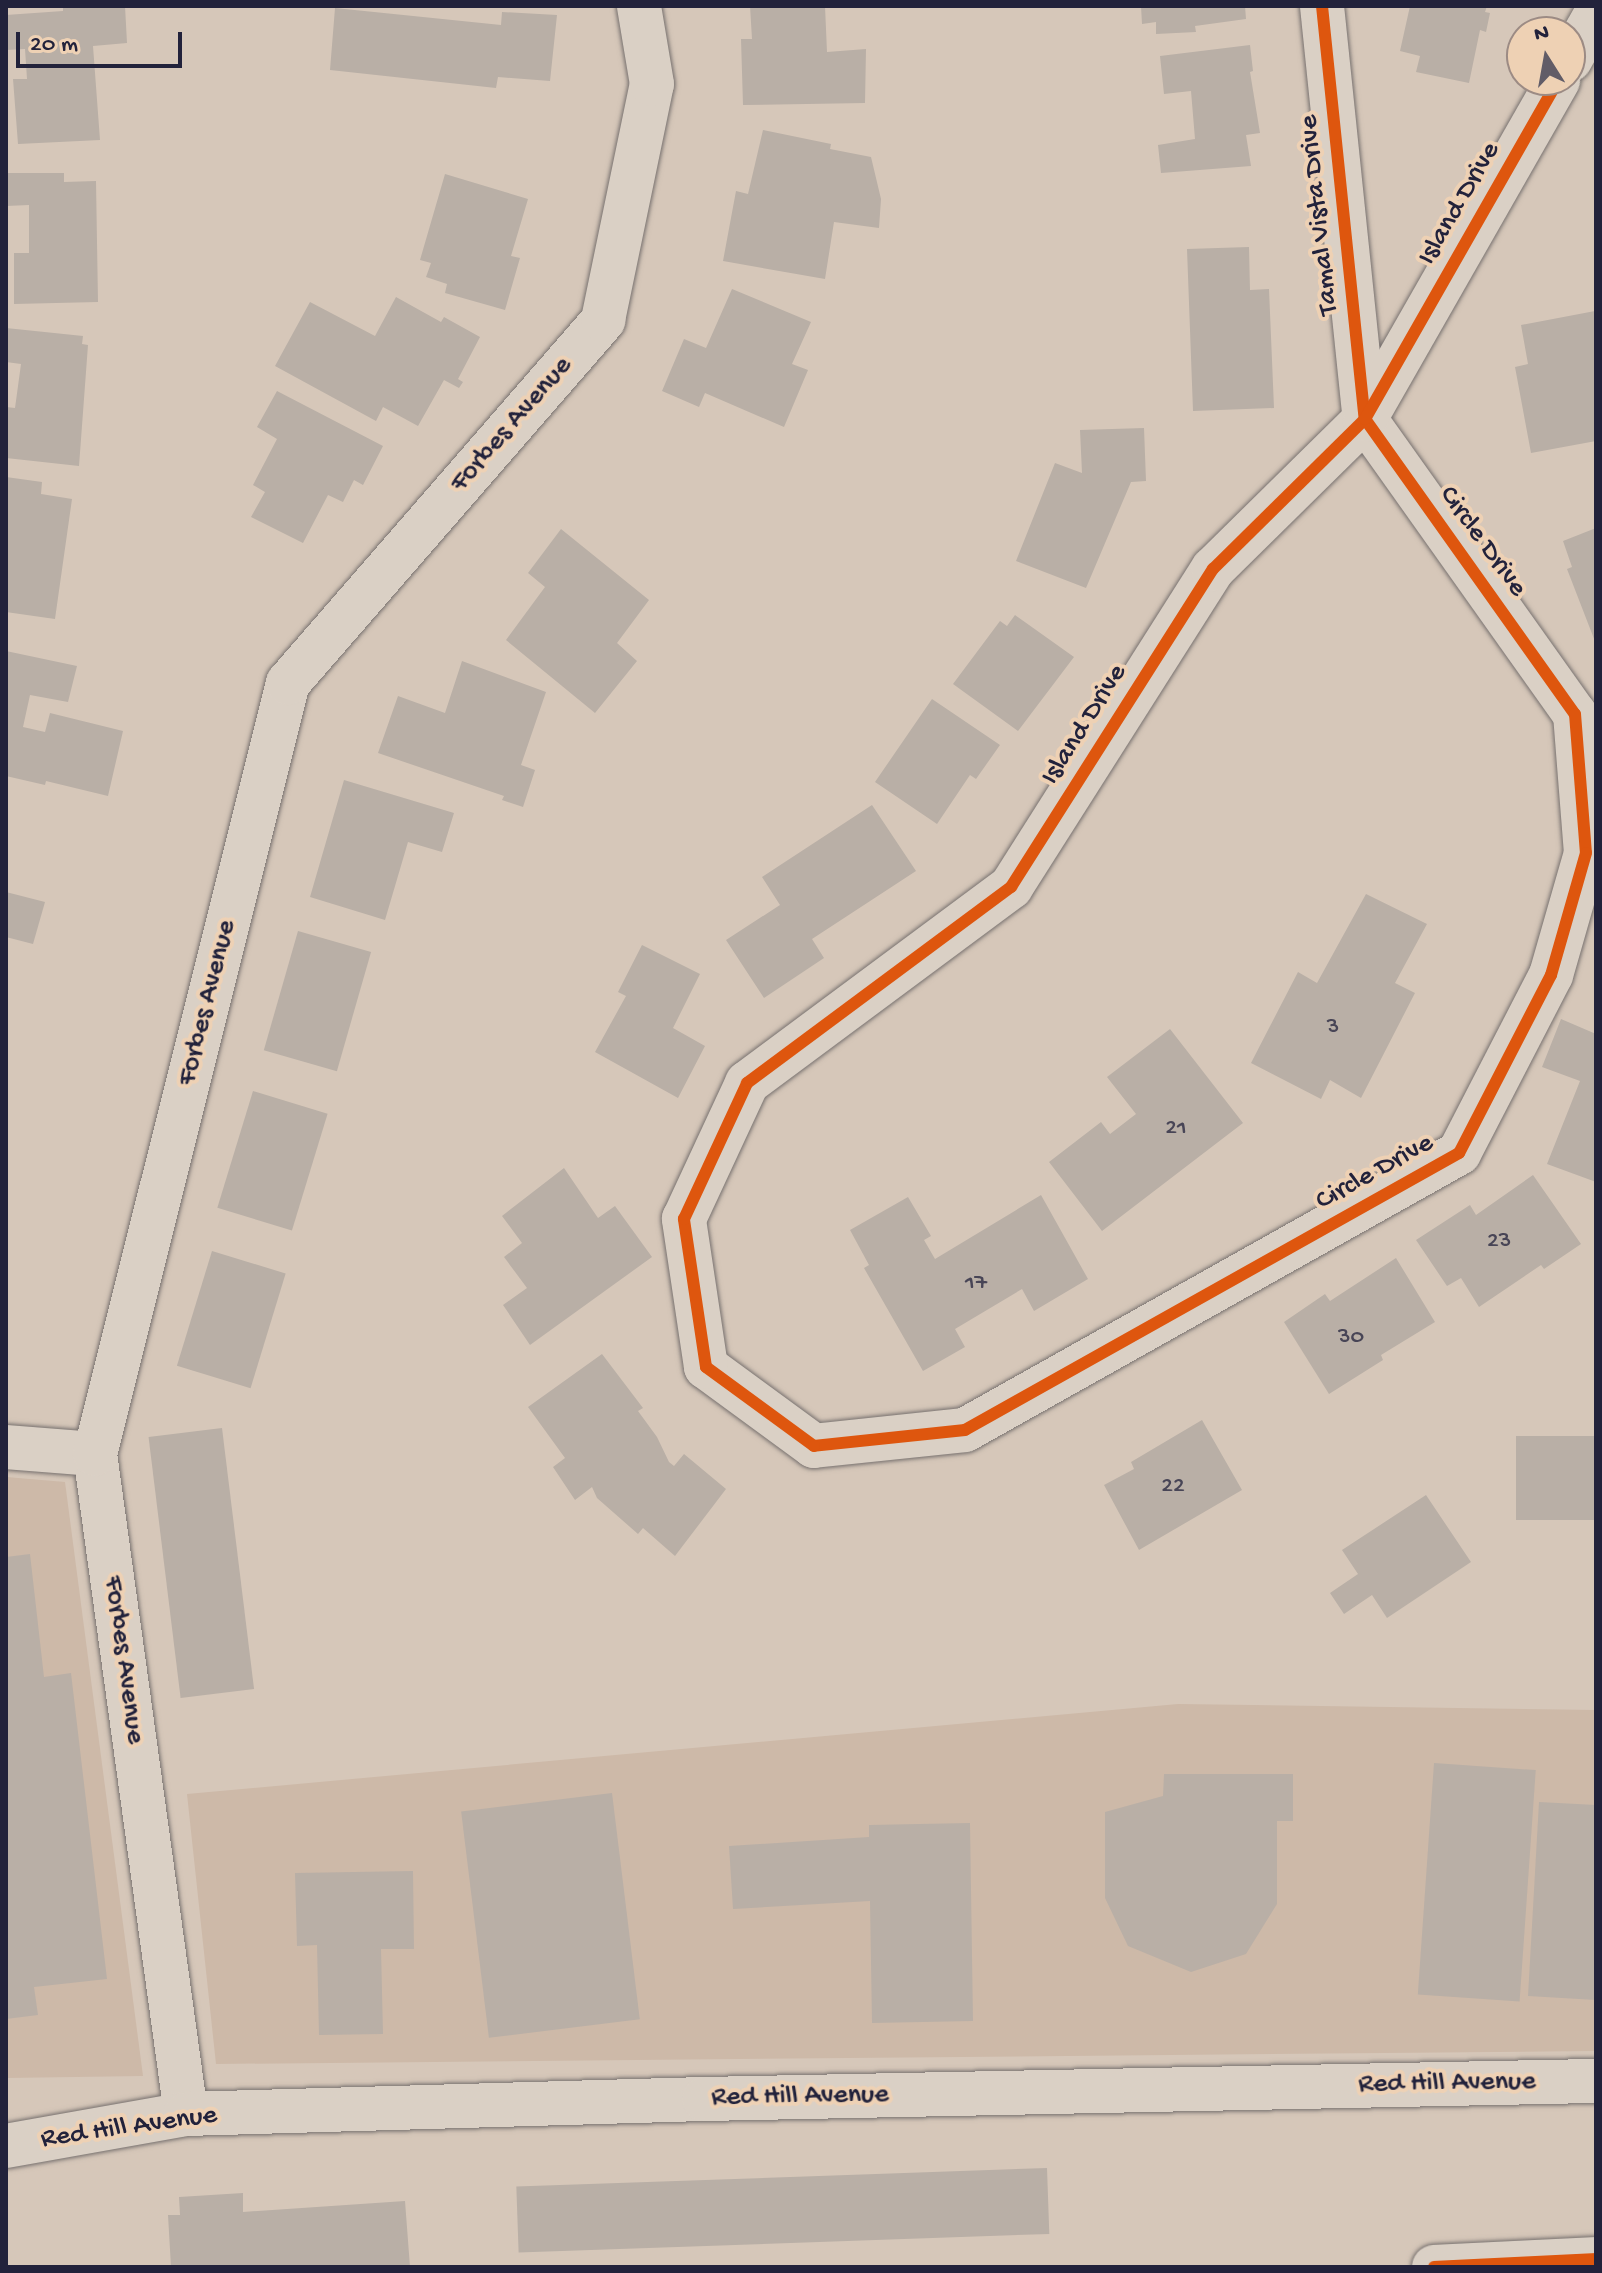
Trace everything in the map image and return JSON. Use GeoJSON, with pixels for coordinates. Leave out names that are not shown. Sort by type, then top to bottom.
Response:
{"type":"FeatureCollection","features":[{"type":"Feature","properties":{"kind":"street","name":"Forbes Avenue"},"geometry":{"type":"LineString","coordinates":[[186,2114],[95,1454],[288,683],[603,320],[652,84],[639,6]]}},
{"type":"Feature","properties":{"kind":"street","name":"Tamal Vista Drive"},"geometry":{"type":"LineString","coordinates":[[1322,6],[1365,419]]}},
{"type":"Feature","properties":{"kind":"street"},"geometry":{"type":"LineString","coordinates":[[1586,32],[1596,14]]}},
{"type":"Feature","properties":{"kind":"street","name":"Island Drive"},"geometry":{"type":"LineString","coordinates":[[706,1367],[684,1219],[747,1083],[1011,887],[1213,569],[1365,419],[1549,96]]}},
{"type":"Feature","properties":{"kind":"street","name":"Circle Drive"},"geometry":{"type":"LineString","coordinates":[[706,1367],[814,1446],[965,1430],[1459,1153],[1551,975],[1586,853],[1575,714],[1365,419]]}},
{"type":"Feature","properties":{"kind":"street"},"geometry":{"type":"LineString","coordinates":[[6,1447],[95,1454]]}},
{"type":"Feature","properties":{"kind":"street","name":"Red Hill Avenue"},"geometry":{"type":"LineString","coordinates":[[6,2146],[186,2114],[704,2099],[1596,2081]]}},
{"type":"Feature","properties":{"kind":"street"},"geometry":{"type":"LineString","coordinates":[[1434,2267],[1596,2259]]}},
{"type":"Feature","properties":{"kind":"shaded area"},"geometry":{"type":"Polygon","coordinates":[[[6,1477],[65,1482],[143,2076],[6,2078],[6,1477]]]}},
{"type":"Feature","properties":{"kind":"shaded area"},"geometry":{"type":"Polygon","coordinates":[[[1178,1704],[1596,1710],[1596,2051],[216,2064],[187,1794],[1178,1704]]]}},
{"type":"Feature","properties":{"kind":"building"},"geometry":{"type":"Polygon","coordinates":[[[63,6],[125,6],[127,43],[93,46],[100,140],[18,144],[13,79],[27,79],[25,49],[6,50],[6,15],[63,11],[63,6]]]}},
{"type":"Feature","properties":{"kind":"building"},"geometry":{"type":"Polygon","coordinates":[[[750,6],[825,6],[827,52],[866,49],[865,103],[743,105],[741,39],[752,39],[750,6]]]}},
{"type":"Feature","properties":{"kind":"building"},"geometry":{"type":"Polygon","coordinates":[[[1141,6],[1245,6],[1246,19],[1195,26],[1196,32],[1156,34],[1156,22],[1142,24],[1141,6]]]}},
{"type":"Feature","properties":{"kind":"building"},"geometry":{"type":"Polygon","coordinates":[[[1410,6],[1487,6],[1485,12],[1490,13],[1486,32],[1480,30],[1469,83],[1416,72],[1420,56],[1400,51],[1410,6]]]}},
{"type":"Feature","properties":{"kind":"building"},"geometry":{"type":"Polygon","coordinates":[[[335,8],[501,25],[502,12],[557,15],[550,81],[498,77],[496,88],[330,70],[335,8]]]}},
{"type":"Feature","properties":{"kind":"building"},"geometry":{"type":"Polygon","coordinates":[[[1250,45],[1253,71],[1250,72],[1260,133],[1246,135],[1251,166],[1161,173],[1158,145],[1195,139],[1191,91],[1164,94],[1160,56],[1250,45]]]}},
{"type":"Feature","properties":{"kind":"building"},"geometry":{"type":"Polygon","coordinates":[[[763,130],[831,144],[830,149],[871,157],[881,199],[879,228],[834,222],[825,279],[723,261],[736,191],[748,194],[763,130]]]}},
{"type":"Feature","properties":{"kind":"building"},"geometry":{"type":"Polygon","coordinates":[[[6,173],[64,173],[64,182],[96,181],[98,302],[14,304],[14,253],[29,253],[29,205],[6,206],[6,173]]]}},
{"type":"Feature","properties":{"kind":"building"},"geometry":{"type":"Polygon","coordinates":[[[445,174],[528,199],[511,256],[520,258],[505,310],[445,293],[447,284],[426,277],[431,263],[420,260],[445,174]]]}},
{"type":"Feature","properties":{"kind":"building"},"geometry":{"type":"Polygon","coordinates":[[[1249,247],[1250,290],[1269,289],[1274,408],[1193,411],[1187,249],[1249,247]]]}},
{"type":"Feature","properties":{"kind":"building"},"geometry":{"type":"Polygon","coordinates":[[[732,289],[811,322],[792,364],[808,370],[784,427],[705,393],[699,407],[662,391],[684,339],[706,348],[732,289]]]}},
{"type":"Feature","properties":{"kind":"building"},"geometry":{"type":"Polygon","coordinates":[[[396,297],[441,322],[444,317],[480,337],[458,379],[463,382],[459,388],[444,380],[418,426],[383,407],[376,421],[275,366],[310,302],[375,336],[396,297]]]}},
{"type":"Feature","properties":{"kind":"building"},"geometry":{"type":"Polygon","coordinates":[[[1595,311],[1596,441],[1531,453],[1515,367],[1528,364],[1521,325],[1595,311]]]}},
{"type":"Feature","properties":{"kind":"building"},"geometry":{"type":"Polygon","coordinates":[[[6,328],[83,336],[82,344],[88,345],[79,466],[6,458],[6,407],[15,408],[21,364],[6,362],[6,328]]]}},
{"type":"Feature","properties":{"kind":"building"},"geometry":{"type":"Polygon","coordinates":[[[277,391],[383,446],[363,485],[354,480],[343,502],[328,495],[303,543],[251,517],[265,492],[253,485],[277,439],[257,427],[277,391]]]}},
{"type":"Feature","properties":{"kind":"building"},"geometry":{"type":"Polygon","coordinates":[[[1144,428],[1146,481],[1131,482],[1086,588],[1016,561],[1055,463],[1082,473],[1080,430],[1144,428]]]}},
{"type":"Feature","properties":{"kind":"building"},"geometry":{"type":"Polygon","coordinates":[[[6,477],[42,482],[41,494],[72,499],[55,619],[6,612],[6,477]]]}},
{"type":"Feature","properties":{"kind":"building"},"geometry":{"type":"Polygon","coordinates":[[[1596,528],[1596,644],[1567,569],[1572,567],[1563,541],[1596,528]]]}},
{"type":"Feature","properties":{"kind":"building"},"geometry":{"type":"Polygon","coordinates":[[[561,529],[649,600],[617,643],[637,661],[595,713],[506,640],[545,587],[528,573],[561,529]]]}},
{"type":"Feature","properties":{"kind":"building"},"geometry":{"type":"Polygon","coordinates":[[[1015,615],[1074,657],[1018,731],[953,684],[1000,621],[1007,626],[1015,615]]]}},
{"type":"Feature","properties":{"kind":"building"},"geometry":{"type":"Polygon","coordinates":[[[6,651],[77,666],[68,702],[30,695],[23,727],[45,732],[50,713],[123,731],[108,796],[46,781],[45,785],[6,776],[6,651]]]}},
{"type":"Feature","properties":{"kind":"building"},"geometry":{"type":"Polygon","coordinates":[[[462,661],[546,692],[521,765],[535,770],[523,807],[502,800],[504,796],[378,753],[398,696],[445,713],[462,661]]]}},
{"type":"Feature","properties":{"kind":"building"},"geometry":{"type":"Polygon","coordinates":[[[932,699],[1000,745],[976,779],[970,775],[937,824],[875,782],[932,699]]]}},
{"type":"Feature","properties":{"kind":"building"},"geometry":{"type":"Polygon","coordinates":[[[344,780],[454,813],[442,852],[408,842],[385,920],[310,897],[344,780]]]}},
{"type":"Feature","properties":{"kind":"building"},"geometry":{"type":"Polygon","coordinates":[[[872,805],[916,871],[812,939],[824,958],[764,998],[726,940],[780,905],[762,877],[872,805]]]}},
{"type":"Feature","properties":{"kind":"building"},"geometry":{"type":"Polygon","coordinates":[[[6,892],[45,902],[33,944],[6,937],[6,892]]]}},
{"type":"Feature","properties":{"kind":"building"},"geometry":{"type":"Polygon","coordinates":[[[1366,894],[1427,924],[1395,983],[1415,993],[1361,1098],[1330,1080],[1321,1099],[1251,1063],[1298,972],[1317,983],[1366,894]]]}},
{"type":"Feature","properties":{"kind":"building"},"geometry":{"type":"Polygon","coordinates":[[[298,931],[371,952],[337,1071],[264,1050],[298,931]]]}},
{"type":"Feature","properties":{"kind":"building"},"geometry":{"type":"Polygon","coordinates":[[[642,945],[700,974],[673,1028],[705,1046],[678,1098],[595,1052],[626,996],[618,992],[642,945]]]}},
{"type":"Feature","properties":{"kind":"building"},"geometry":{"type":"Polygon","coordinates":[[[1561,1019],[1596,1034],[1596,1182],[1547,1164],[1580,1081],[1542,1067],[1561,1019]]]}},
{"type":"Feature","properties":{"kind":"building"},"geometry":{"type":"Polygon","coordinates":[[[1170,1029],[1243,1123],[1102,1231],[1049,1162],[1101,1122],[1110,1134],[1136,1114],[1107,1077],[1170,1029]]]}},
{"type":"Feature","properties":{"kind":"building"},"geometry":{"type":"Polygon","coordinates":[[[253,1091],[328,1114],[292,1230],[217,1208],[253,1091]]]}},
{"type":"Feature","properties":{"kind":"building"},"geometry":{"type":"Polygon","coordinates":[[[564,1168],[598,1218],[615,1206],[652,1257],[530,1345],[503,1305],[527,1288],[504,1257],[522,1243],[502,1216],[564,1168]]]}},
{"type":"Feature","properties":{"kind":"building"},"geometry":{"type":"Polygon","coordinates":[[[1533,1175],[1581,1244],[1544,1269],[1541,1265],[1479,1307],[1461,1278],[1447,1286],[1416,1240],[1470,1205],[1476,1215],[1533,1175]]]}},
{"type":"Feature","properties":{"kind":"building"},"geometry":{"type":"Polygon","coordinates":[[[1041,1195],[1088,1279],[1034,1311],[1022,1289],[955,1329],[965,1347],[923,1371],[864,1268],[869,1265],[850,1230],[908,1197],[931,1236],[924,1240],[935,1259],[1041,1195]]]}},
{"type":"Feature","properties":{"kind":"building"},"geometry":{"type":"Polygon","coordinates":[[[212,1251],[286,1274],[251,1388],[177,1366],[212,1251]]]}},
{"type":"Feature","properties":{"kind":"building"},"geometry":{"type":"Polygon","coordinates":[[[1396,1258],[1435,1322],[1381,1355],[1383,1360],[1329,1394],[1284,1322],[1325,1294],[1330,1301],[1396,1258]]]}},
{"type":"Feature","properties":{"kind":"building"},"geometry":{"type":"Polygon","coordinates":[[[602,1354],[643,1408],[638,1411],[657,1437],[669,1462],[674,1466],[684,1454],[726,1489],[675,1556],[643,1528],[638,1534],[597,1498],[592,1487],[575,1500],[553,1467],[565,1458],[528,1407],[602,1354]]]}},
{"type":"Feature","properties":{"kind":"building"},"geometry":{"type":"Polygon","coordinates":[[[1202,1420],[1242,1490],[1139,1550],[1104,1485],[1134,1469],[1131,1462],[1202,1420]]]}},
{"type":"Feature","properties":{"kind":"building"},"geometry":{"type":"Polygon","coordinates":[[[222,1428],[254,1689],[181,1698],[149,1437],[222,1428]]]}},
{"type":"Feature","properties":{"kind":"building"},"geometry":{"type":"Polygon","coordinates":[[[1516,1436],[1596,1436],[1596,1520],[1516,1520],[1516,1436]]]}},
{"type":"Feature","properties":{"kind":"building"},"geometry":{"type":"Polygon","coordinates":[[[1426,1495],[1471,1562],[1387,1618],[1372,1595],[1344,1614],[1330,1593],[1358,1574],[1342,1550],[1426,1495]]]}},
{"type":"Feature","properties":{"kind":"building"},"geometry":{"type":"Polygon","coordinates":[[[30,1554],[44,1677],[71,1673],[107,1979],[34,1987],[38,2015],[6,2019],[6,1557],[30,1554]]]}},
{"type":"Feature","properties":{"kind":"building"},"geometry":{"type":"Polygon","coordinates":[[[1434,1763],[1536,1770],[1520,2002],[1418,1994],[1434,1763]]]}},
{"type":"Feature","properties":{"kind":"building"},"geometry":{"type":"Polygon","coordinates":[[[1164,1774],[1293,1774],[1293,1821],[1277,1821],[1277,1904],[1246,1954],[1191,1972],[1128,1946],[1105,1898],[1105,1812],[1163,1796],[1164,1774]]]}},
{"type":"Feature","properties":{"kind":"building"},"geometry":{"type":"Polygon","coordinates":[[[612,1793],[640,2019],[489,2038],[461,1812],[612,1793]]]}},
{"type":"Feature","properties":{"kind":"building"},"geometry":{"type":"Polygon","coordinates":[[[1539,1802],[1596,1805],[1596,2000],[1528,1996],[1539,1802]]]}},
{"type":"Feature","properties":{"kind":"building"},"geometry":{"type":"Polygon","coordinates":[[[970,1823],[973,2021],[872,2023],[870,1901],[733,1909],[729,1846],[869,1837],[869,1825],[970,1823]]]}},
{"type":"Feature","properties":{"kind":"building"},"geometry":{"type":"Polygon","coordinates":[[[413,1871],[414,1949],[381,1949],[383,2034],[319,2035],[317,1945],[297,1946],[295,1873],[413,1871]]]}},
{"type":"Feature","properties":{"kind":"building"},"geometry":{"type":"Polygon","coordinates":[[[1047,2168],[1049,2234],[519,2252],[516,2187],[1047,2168]]]}},
{"type":"Feature","properties":{"kind":"building"},"geometry":{"type":"Polygon","coordinates":[[[243,2193],[243,2212],[405,2201],[410,2267],[171,2267],[168,2215],[180,2215],[179,2197],[243,2193]]]}},
{"type":"Feature","properties":{"kind":"cycle path"},"geometry":{"type":"LineString","coordinates":[[1322,6],[1365,419]]}},
{"type":"Feature","properties":{"kind":"cycle path"},"geometry":{"type":"LineString","coordinates":[[1365,419],[1549,96]]}},
{"type":"Feature","properties":{"kind":"cycle path"},"geometry":{"type":"LineString","coordinates":[[1365,419],[1575,714],[1586,853],[1551,975],[1459,1153],[965,1430],[814,1446],[706,1367],[684,1219],[747,1083],[1011,887],[1213,569],[1365,419]]}},
{"type":"Feature","properties":{"kind":"cycle path"},"geometry":{"type":"LineString","coordinates":[[1434,2267],[1596,2259]]}}]}
